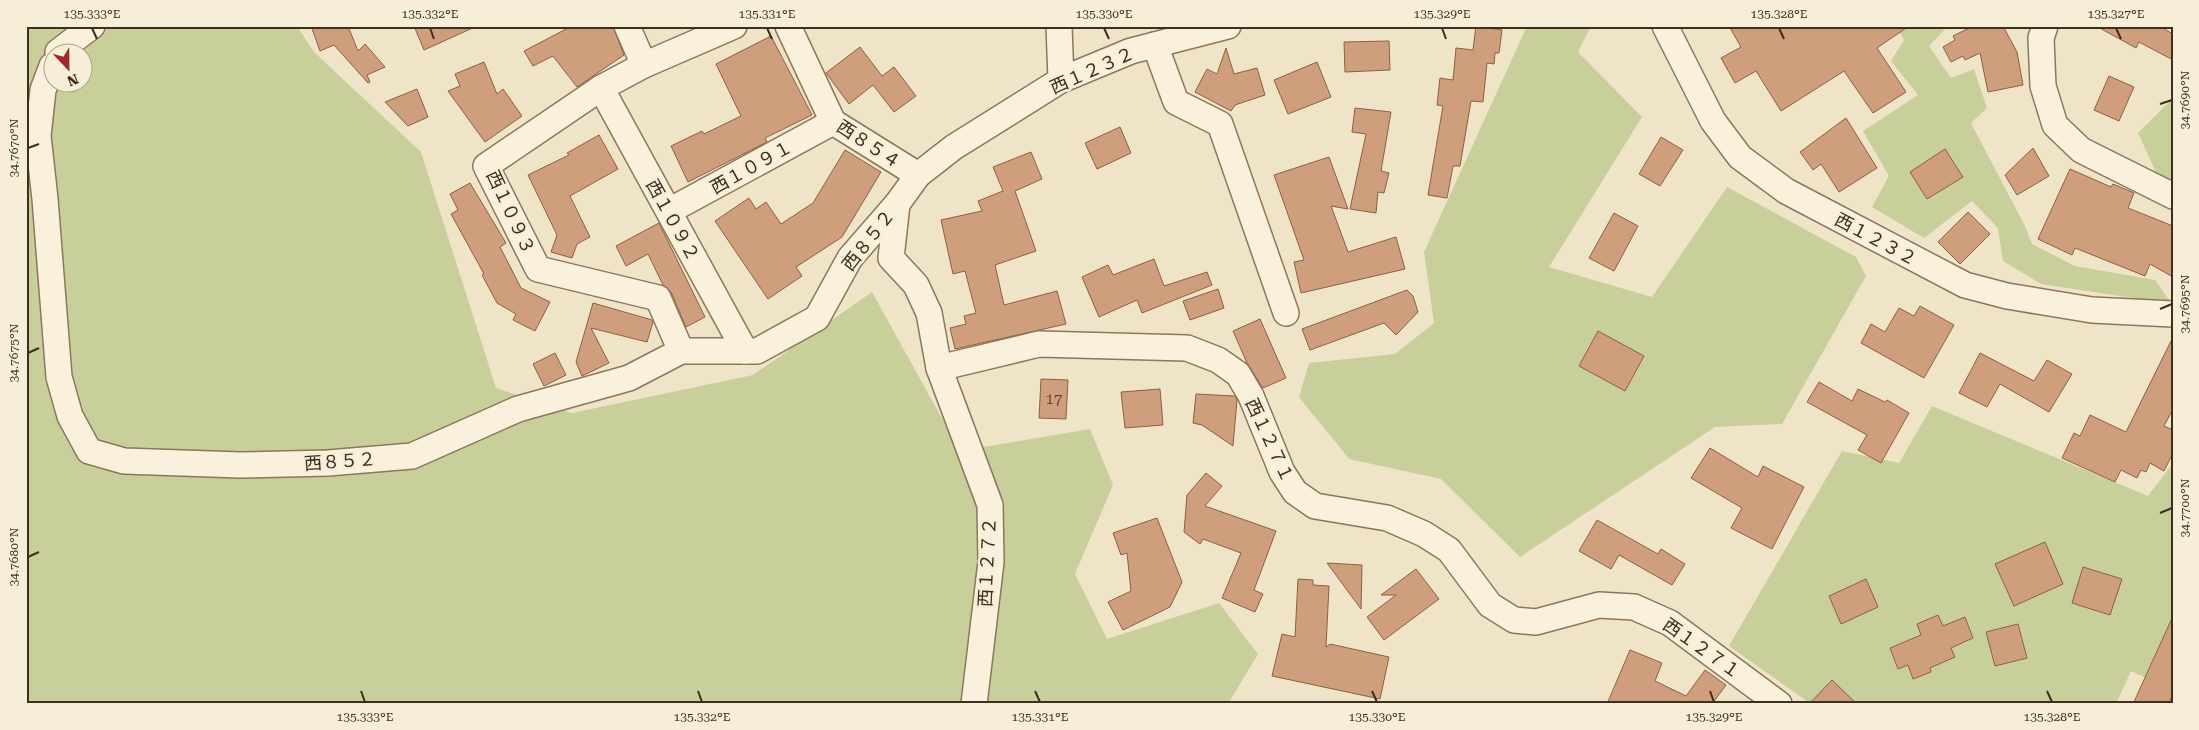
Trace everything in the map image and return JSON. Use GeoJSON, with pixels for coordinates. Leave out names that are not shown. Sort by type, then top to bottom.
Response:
{"type":"FeatureCollection","features":[{"type":"Feature","properties":{"kind":"street"},"geometry":{"type":"LineString","coordinates":[[71,42],[92,26]]}},
{"type":"Feature","properties":{"kind":"street"},"geometry":{"type":"LineString","coordinates":[[627,26],[644,65]]}},
{"type":"Feature","properties":{"kind":"street","name":"西１０９３"},"geometry":{"type":"LineString","coordinates":[[681,352],[658,298],[538,269],[486,166],[601,88],[644,65],[734,26]]}},
{"type":"Feature","properties":{"kind":"street","name":"西８５４"},"geometry":{"type":"LineString","coordinates":[[788,26],[833,122],[918,175]]}},
{"type":"Feature","properties":{"kind":"street"},"geometry":{"type":"LineString","coordinates":[[1059,26],[1061,80]]}},
{"type":"Feature","properties":{"kind":"street","name":"西１２３２"},"geometry":{"type":"LineString","coordinates":[[897,204],[918,175],[954,147],[1061,80],[1131,52],[1228,26]]}},
{"type":"Feature","properties":{"kind":"street","name":"西１２３２"},"geometry":{"type":"LineString","coordinates":[[1665,26],[1713,121],[1740,157],[1786,191],[1964,285],[2007,296],[2092,310],[2173,314]]}},
{"type":"Feature","properties":{"kind":"street"},"geometry":{"type":"LineString","coordinates":[[2045,26],[2041,38],[2043,86],[2055,126],[2081,150],[2173,196]]}},
{"type":"Feature","properties":{"kind":"street"},"geometry":{"type":"LineString","coordinates":[[1155,45],[1176,102],[1220,124],[1286,313]]}},
{"type":"Feature","properties":{"kind":"street","name":"西１０９２"},"geometry":{"type":"LineString","coordinates":[[601,88],[745,351]]}},
{"type":"Feature","properties":{"kind":"street","name":"西８５２"},"geometry":{"type":"LineString","coordinates":[[43,92],[38,136],[46,199],[60,377],[70,416],[89,451],[124,461],[240,465],[328,463],[412,456],[518,409],[629,378],[681,352],[757,352],[818,318],[850,258],[897,204]]}},
{"type":"Feature","properties":{"kind":"street","name":"西１０９１"},"geometry":{"type":"LineString","coordinates":[[669,211],[833,122]]}},
{"type":"Feature","properties":{"kind":"street"},"geometry":{"type":"LineString","coordinates":[[897,204],[891,258],[916,285],[928,313],[939,368]]}},
{"type":"Feature","properties":{"kind":"street","name":"西１２７１"},"geometry":{"type":"LineString","coordinates":[[939,368],[1039,344],[1187,348],[1218,360],[1238,374],[1251,396],[1282,472],[1295,492],[1315,506],[1387,518],[1424,534],[1449,550],[1490,605],[1514,620],[1536,622],[1599,606],[1634,607],[1670,623],[1779,704]]}},
{"type":"Feature","properties":{"kind":"street","name":"西１２７２"},"geometry":{"type":"LineString","coordinates":[[939,368],[990,506],[991,562],[974,704]]}},
{"type":"Feature","properties":{"kind":"green space"},"geometry":{"type":"Polygon","coordinates":[[[26,26],[297,26],[314,52],[421,152],[496,388],[572,413],[753,375],[872,292],[960,451],[1090,429],[1113,485],[1075,574],[1107,639],[1219,603],[1258,654],[1228,704],[26,704],[26,26]]]}},
{"type":"Feature","properties":{"kind":"green space"},"geometry":{"type":"Polygon","coordinates":[[[1527,26],[1591,26],[1578,52],[1642,117],[1549,267],[1652,297],[1727,187],[1856,257],[1866,276],[1782,424],[1715,427],[1520,557],[1441,479],[1349,459],[1299,397],[1309,363],[1395,354],[1434,323],[1424,252],[1527,26]]]}},
{"type":"Feature","properties":{"kind":"green space"},"geometry":{"type":"Polygon","coordinates":[[[1896,26],[1948,26],[1929,46],[1951,78],[1974,69],[1987,108],[1971,123],[2025,226],[2032,244],[2075,266],[2155,280],[2172,304],[2041,284],[2003,261],[1998,228],[1972,201],[1924,238],[1872,207],[1889,176],[1863,131],[1918,95],[1891,61],[1904,40],[1896,26]]]}},
{"type":"Feature","properties":{"kind":"green space"},"geometry":{"type":"Polygon","coordinates":[[[2173,98],[2173,186],[2159,179],[2138,133],[2173,98]]]}},
{"type":"Feature","properties":{"kind":"green space"},"geometry":{"type":"Polygon","coordinates":[[[1932,406],[2148,496],[2173,463],[2173,691],[2131,671],[2116,704],[1811,704],[1729,646],[1842,451],[1899,463],[1932,406]]]}},
{"type":"Feature","properties":{"kind":"building"},"geometry":{"type":"Polygon","coordinates":[[[311,26],[348,26],[358,51],[365,44],[385,67],[367,75],[370,82],[368,83],[334,45],[320,51],[311,26]]]}},
{"type":"Feature","properties":{"kind":"building"},"geometry":{"type":"Polygon","coordinates":[[[414,26],[477,26],[424,50],[414,26]]]}},
{"type":"Feature","properties":{"kind":"building"},"geometry":{"type":"Polygon","coordinates":[[[572,26],[613,26],[624,55],[577,87],[553,56],[533,66],[524,51],[572,26]]]}},
{"type":"Feature","properties":{"kind":"building"},"geometry":{"type":"Polygon","coordinates":[[[1476,26],[1502,30],[1499,53],[1495,53],[1494,64],[1487,63],[1483,102],[1471,101],[1460,166],[1453,166],[1447,198],[1428,195],[1443,106],[1437,105],[1440,78],[1453,80],[1456,48],[1473,50],[1476,26]]]}},
{"type":"Feature","properties":{"kind":"building"},"geometry":{"type":"Polygon","coordinates":[[[1729,26],[1909,26],[1877,48],[1906,92],[1873,113],[1844,71],[1781,111],[1756,71],[1735,83],[1721,58],[1741,47],[1729,26]]]}},
{"type":"Feature","properties":{"kind":"building"},"geometry":{"type":"Polygon","coordinates":[[[1973,26],[2003,26],[2017,52],[2023,85],[1988,92],[1980,53],[1965,60],[1963,56],[1951,62],[1943,47],[1955,40],[1953,36],[1973,26]]]}},
{"type":"Feature","properties":{"kind":"building"},"geometry":{"type":"Polygon","coordinates":[[[2096,26],[2159,26],[2173,34],[2173,60],[2139,42],[2136,48],[2096,26]]]}},
{"type":"Feature","properties":{"kind":"building"},"geometry":{"type":"Polygon","coordinates":[[[771,36],[812,115],[765,138],[767,142],[688,182],[671,146],[702,131],[704,134],[741,116],[716,64],[771,36]]]}},
{"type":"Feature","properties":{"kind":"building"},"geometry":{"type":"Polygon","coordinates":[[[1389,41],[1390,70],[1345,72],[1344,42],[1389,41]]]}},
{"type":"Feature","properties":{"kind":"building"},"geometry":{"type":"Polygon","coordinates":[[[860,47],[882,76],[894,67],[916,96],[894,112],[873,85],[849,104],[826,73],[860,47]]]}},
{"type":"Feature","properties":{"kind":"building"},"geometry":{"type":"Polygon","coordinates":[[[1226,48],[1234,74],[1257,68],[1265,95],[1235,105],[1231,111],[1195,92],[1207,69],[1217,74],[1226,48]]]}},
{"type":"Feature","properties":{"kind":"building"},"geometry":{"type":"Polygon","coordinates":[[[484,62],[497,94],[503,89],[522,116],[485,142],[448,91],[460,86],[455,74],[484,62]]]}},
{"type":"Feature","properties":{"kind":"building"},"geometry":{"type":"Polygon","coordinates":[[[1317,62],[1331,97],[1288,114],[1274,80],[1317,62]]]}},
{"type":"Feature","properties":{"kind":"building"},"geometry":{"type":"Polygon","coordinates":[[[2109,76],[2134,87],[2119,121],[2094,110],[2109,76]]]}},
{"type":"Feature","properties":{"kind":"building"},"geometry":{"type":"Polygon","coordinates":[[[417,89],[428,117],[408,126],[385,102],[417,89]]]}},
{"type":"Feature","properties":{"kind":"building"},"geometry":{"type":"Polygon","coordinates":[[[1355,108],[1391,112],[1381,171],[1389,173],[1384,193],[1378,192],[1376,213],[1350,209],[1366,134],[1352,132],[1355,108]]]}},
{"type":"Feature","properties":{"kind":"building"},"geometry":{"type":"Polygon","coordinates":[[[1846,118],[1877,168],[1839,192],[1821,164],[1813,170],[1800,152],[1846,118]]]}},
{"type":"Feature","properties":{"kind":"building"},"geometry":{"type":"Polygon","coordinates":[[[1120,127],[1131,153],[1097,169],[1085,143],[1120,127]]]}},
{"type":"Feature","properties":{"kind":"building"},"geometry":{"type":"Polygon","coordinates":[[[599,135],[618,169],[570,196],[590,237],[577,244],[572,258],[551,252],[557,235],[528,175],[569,155],[567,153],[599,135]]]}},
{"type":"Feature","properties":{"kind":"building"},"geometry":{"type":"Polygon","coordinates":[[[1661,137],[1683,150],[1660,186],[1639,174],[1661,137]]]}},
{"type":"Feature","properties":{"kind":"building"},"geometry":{"type":"Polygon","coordinates":[[[2033,148],[2049,176],[2017,195],[2005,175],[2033,148]]]}},
{"type":"Feature","properties":{"kind":"building"},"geometry":{"type":"Polygon","coordinates":[[[1945,149],[1963,177],[1927,199],[1910,172],[1945,149]]]}},
{"type":"Feature","properties":{"kind":"building"},"geometry":{"type":"Polygon","coordinates":[[[845,150],[881,172],[842,237],[796,267],[802,276],[768,299],[715,221],[749,198],[756,209],[766,202],[781,224],[813,203],[845,150]]]}},
{"type":"Feature","properties":{"kind":"building"},"geometry":{"type":"Polygon","coordinates":[[[1031,152],[1042,179],[1015,191],[1036,251],[995,265],[1004,305],[1057,291],[1066,324],[955,349],[950,328],[966,324],[964,316],[976,313],[965,271],[953,274],[941,220],[982,211],[978,201],[1003,191],[993,167],[1031,152]]]}},
{"type":"Feature","properties":{"kind":"building"},"geometry":{"type":"Polygon","coordinates":[[[1329,157],[1348,209],[1331,206],[1348,252],[1396,237],[1405,269],[1301,293],[1294,262],[1304,260],[1274,175],[1329,157]]]}},
{"type":"Feature","properties":{"kind":"building"},"geometry":{"type":"Polygon","coordinates":[[[2070,169],[2111,187],[2113,184],[2134,193],[2128,208],[2173,226],[2173,277],[2150,264],[2145,276],[2075,248],[2072,255],[2038,239],[2070,169]]]}},
{"type":"Feature","properties":{"kind":"building"},"geometry":{"type":"Polygon","coordinates":[[[470,183],[506,243],[500,247],[521,288],[550,302],[535,331],[513,320],[516,314],[497,303],[482,275],[484,274],[451,214],[458,210],[450,194],[470,183]]]}},
{"type":"Feature","properties":{"kind":"building"},"geometry":{"type":"Polygon","coordinates":[[[1968,212],[1990,234],[1960,264],[1938,242],[1968,212]]]}},
{"type":"Feature","properties":{"kind":"building"},"geometry":{"type":"Polygon","coordinates":[[[1614,213],[1638,226],[1614,271],[1589,258],[1614,213]]]}},
{"type":"Feature","properties":{"kind":"building"},"geometry":{"type":"Polygon","coordinates":[[[659,223],[705,317],[686,327],[671,292],[663,285],[648,254],[626,266],[616,246],[659,223]]]}},
{"type":"Feature","properties":{"kind":"building"},"geometry":{"type":"Polygon","coordinates":[[[1154,259],[1164,286],[1207,272],[1212,285],[1142,313],[1137,300],[1099,317],[1082,277],[1108,265],[1113,275],[1154,259]]]}},
{"type":"Feature","properties":{"kind":"building"},"geometry":{"type":"Polygon","coordinates":[[[1218,289],[1224,308],[1190,320],[1183,301],[1218,289]]]}},
{"type":"Feature","properties":{"kind":"building"},"geometry":{"type":"Polygon","coordinates":[[[1407,290],[1413,296],[1418,312],[1396,335],[1384,323],[1310,350],[1302,329],[1407,290]]]}},
{"type":"Feature","properties":{"kind":"building"},"geometry":{"type":"Polygon","coordinates":[[[593,303],[652,320],[653,322],[647,342],[591,328],[609,363],[582,376],[576,362],[593,303]]]}},
{"type":"Feature","properties":{"kind":"building"},"geometry":{"type":"Polygon","coordinates":[[[1920,306],[1954,325],[1924,378],[1861,343],[1871,324],[1885,332],[1899,308],[1914,316],[1920,306]]]}},
{"type":"Feature","properties":{"kind":"building"},"geometry":{"type":"Polygon","coordinates":[[[1260,319],[1286,378],[1263,388],[1247,363],[1233,331],[1260,319]]]}},
{"type":"Feature","properties":{"kind":"building"},"geometry":{"type":"Polygon","coordinates":[[[1598,331],[1644,356],[1625,391],[1579,366],[1598,331]]]}},
{"type":"Feature","properties":{"kind":"building"},"geometry":{"type":"Polygon","coordinates":[[[2173,337],[2173,409],[2164,426],[2173,430],[2173,453],[2164,471],[2150,463],[2146,472],[2141,470],[2137,478],[2121,470],[2115,482],[2062,458],[2074,433],[2080,436],[2090,415],[2126,432],[2173,337]]]}},
{"type":"Feature","properties":{"kind":"building"},"geometry":{"type":"Polygon","coordinates":[[[555,353],[566,375],[544,386],[533,364],[555,353]]]}},
{"type":"Feature","properties":{"kind":"building"},"geometry":{"type":"Polygon","coordinates":[[[1980,353],[2034,381],[2047,360],[2072,374],[2049,412],[2000,384],[1987,407],[1959,393],[1980,353]]]}},
{"type":"Feature","properties":{"kind":"building"},"geometry":{"type":"Polygon","coordinates":[[[1041,379],[1068,380],[1066,419],[1039,418],[1041,379]]]}},
{"type":"Feature","properties":{"kind":"building"},"geometry":{"type":"Polygon","coordinates":[[[1819,382],[1852,401],[1858,389],[1885,402],[1887,400],[1909,413],[1881,463],[1858,450],[1867,435],[1807,402],[1819,382]]]}},
{"type":"Feature","properties":{"kind":"building"},"geometry":{"type":"Polygon","coordinates":[[[1160,389],[1163,425],[1125,428],[1121,392],[1160,389]]]}},
{"type":"Feature","properties":{"kind":"building"},"geometry":{"type":"Polygon","coordinates":[[[1196,394],[1235,396],[1237,400],[1233,446],[1202,425],[1193,423],[1196,394]]]}},
{"type":"Feature","properties":{"kind":"building"},"geometry":{"type":"Polygon","coordinates":[[[1710,448],[1758,477],[1763,466],[1804,487],[1772,549],[1731,528],[1742,508],[1691,478],[1710,448]]]}},
{"type":"Feature","properties":{"kind":"building"},"geometry":{"type":"Polygon","coordinates":[[[1206,473],[1222,486],[1205,506],[1276,531],[1254,590],[1263,594],[1255,612],[1222,598],[1241,553],[1203,539],[1200,544],[1184,532],[1187,495],[1206,473]]]}},
{"type":"Feature","properties":{"kind":"building"},"geometry":{"type":"Polygon","coordinates":[[[1157,518],[1182,582],[1170,607],[1123,630],[1108,602],[1131,591],[1127,553],[1121,555],[1113,533],[1157,518]]]}},
{"type":"Feature","properties":{"kind":"building"},"geometry":{"type":"Polygon","coordinates":[[[1597,520],[1658,554],[1661,549],[1685,564],[1672,585],[1619,555],[1611,569],[1579,551],[1597,520]]]}},
{"type":"Feature","properties":{"kind":"building"},"geometry":{"type":"Polygon","coordinates":[[[2045,542],[2063,584],[2014,606],[1995,564],[2045,542]]]}},
{"type":"Feature","properties":{"kind":"building"},"geometry":{"type":"Polygon","coordinates":[[[1327,563],[1362,565],[1361,609],[1327,563]]]}},
{"type":"Feature","properties":{"kind":"building"},"geometry":{"type":"Polygon","coordinates":[[[2083,567],[2122,579],[2110,615],[2072,603],[2083,567]]]}},
{"type":"Feature","properties":{"kind":"building"},"geometry":{"type":"Polygon","coordinates":[[[1416,569],[1439,599],[1384,640],[1367,617],[1396,595],[1381,595],[1416,569]]]}},
{"type":"Feature","properties":{"kind":"building"},"geometry":{"type":"Polygon","coordinates":[[[1298,579],[1313,580],[1313,585],[1329,586],[1326,647],[1330,644],[1389,657],[1380,699],[1272,676],[1282,634],[1295,637],[1298,579]]]}},
{"type":"Feature","properties":{"kind":"building"},"geometry":{"type":"Polygon","coordinates":[[[1866,579],[1878,607],[1841,624],[1829,596],[1866,579]]]}},
{"type":"Feature","properties":{"kind":"building"},"geometry":{"type":"Polygon","coordinates":[[[1938,615],[1943,626],[1965,617],[1973,638],[1951,648],[1955,657],[1930,668],[1931,672],[1913,679],[1908,665],[1898,669],[1890,648],[1921,635],[1917,624],[1938,615]]]}},
{"type":"Feature","properties":{"kind":"building"},"geometry":{"type":"Polygon","coordinates":[[[2173,616],[2173,692],[2169,704],[2133,704],[2173,616]]]}},
{"type":"Feature","properties":{"kind":"building"},"geometry":{"type":"Polygon","coordinates":[[[2018,624],[2027,658],[1995,666],[1986,632],[2018,624]]]}},
{"type":"Feature","properties":{"kind":"building"},"geometry":{"type":"Polygon","coordinates":[[[1630,650],[1662,663],[1655,681],[1686,696],[1705,670],[1726,685],[1712,704],[1607,704],[1630,650]]]}},
{"type":"Feature","properties":{"kind":"building"},"geometry":{"type":"Polygon","coordinates":[[[1832,680],[1857,704],[1809,704],[1832,680]]]}}]}
